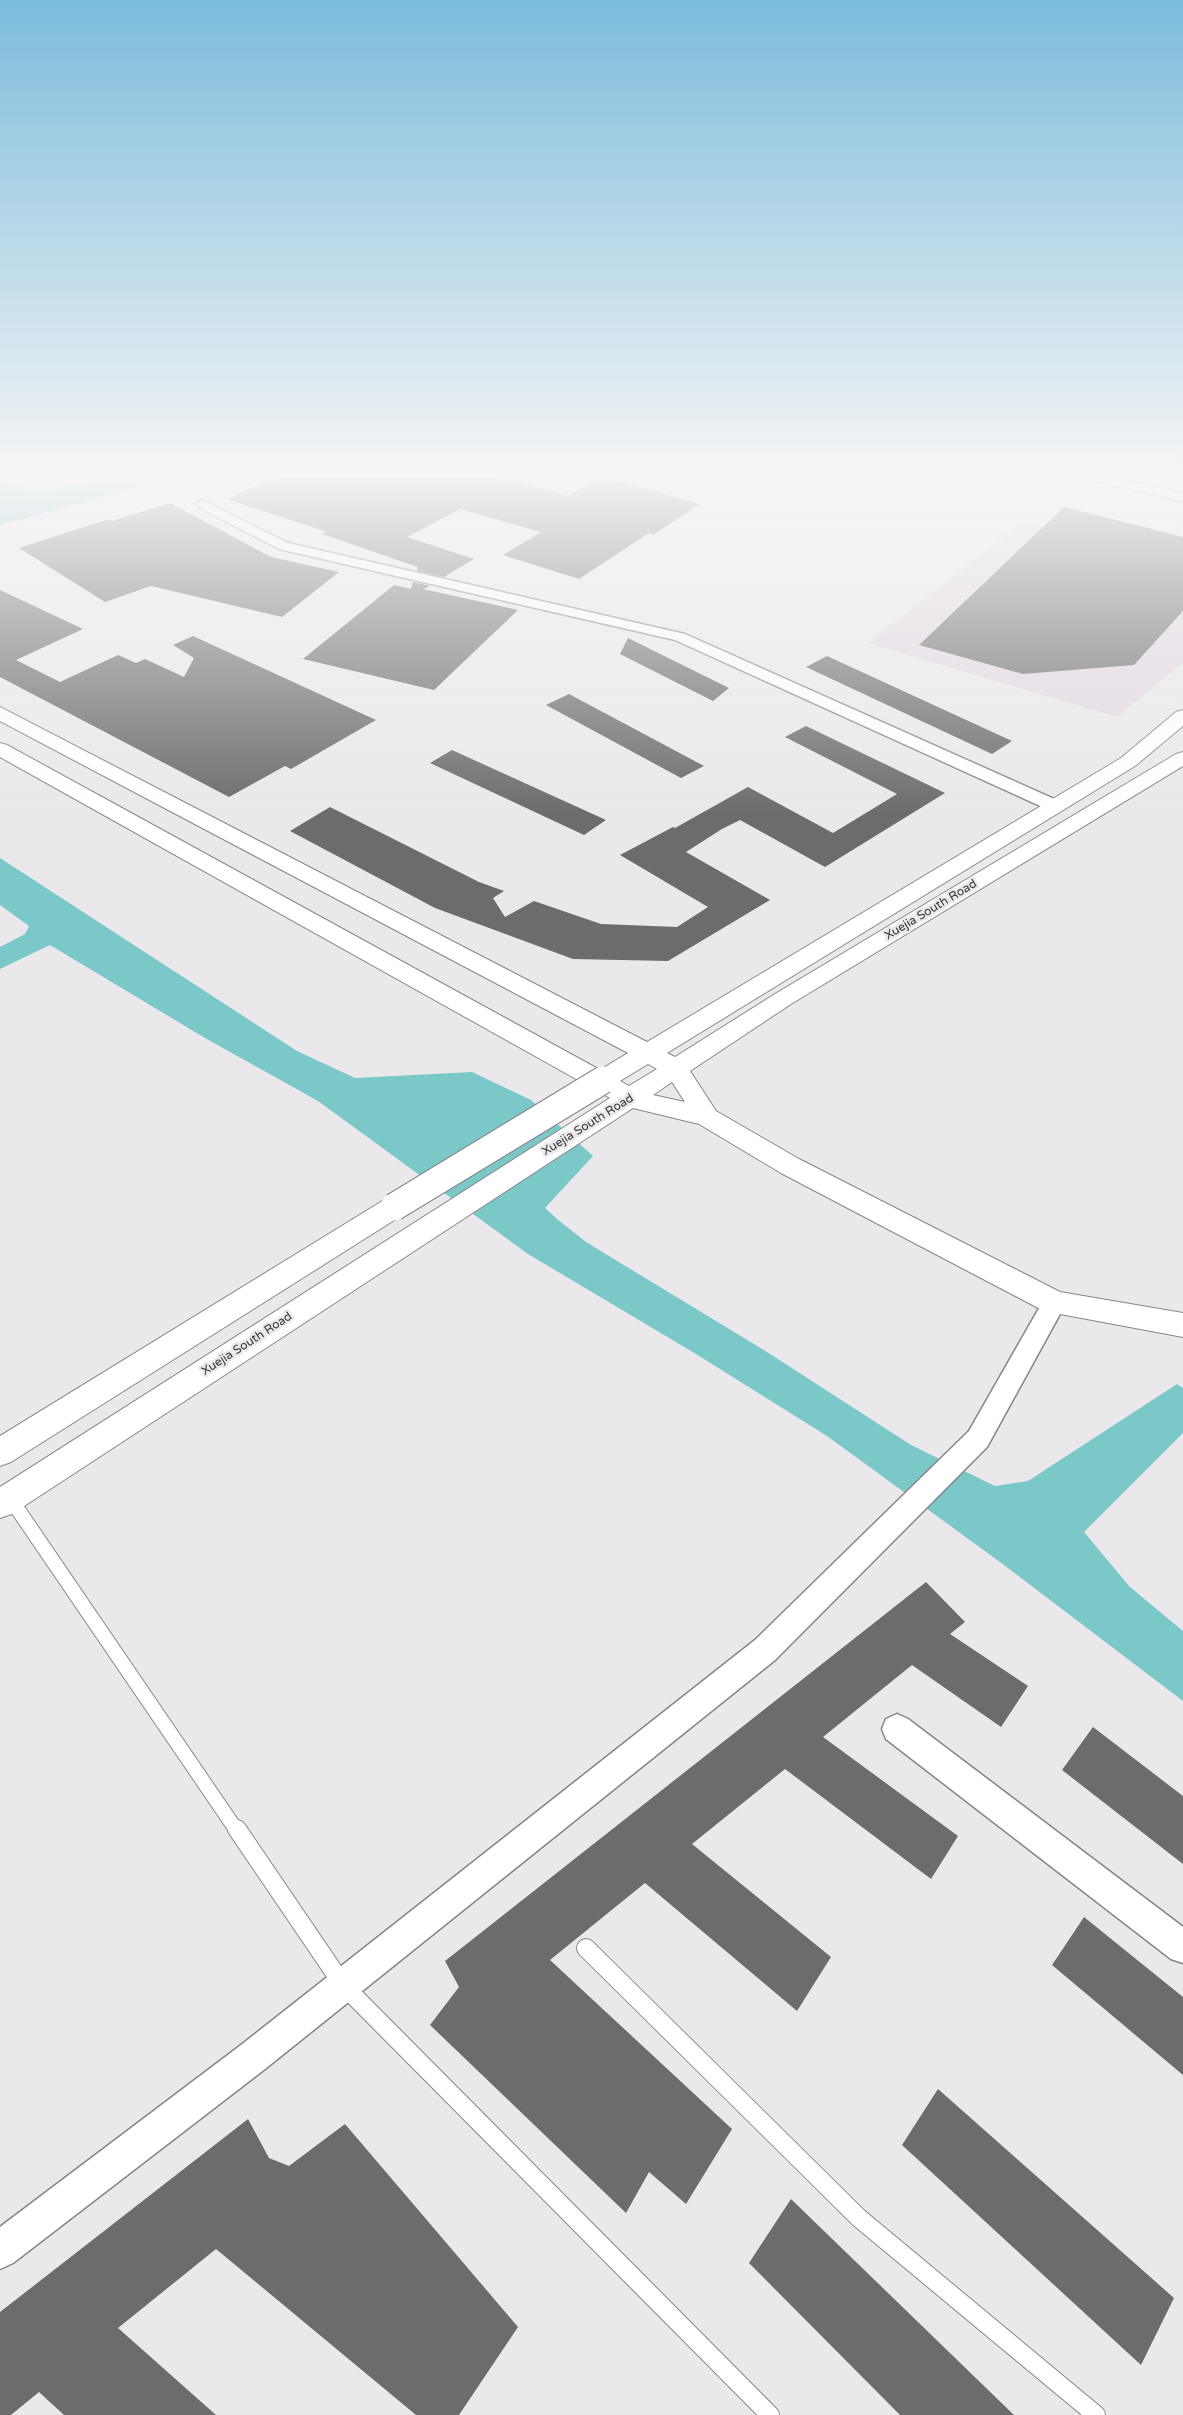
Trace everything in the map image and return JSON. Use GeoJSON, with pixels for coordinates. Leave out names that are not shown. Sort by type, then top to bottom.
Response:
{"type":"FeatureCollection","features":[{"type":"Feature","properties":{"kind":"main road"},"geometry":{"type":"LineString","coordinates":[[0,713],[676,1068],[707,1117]]}},
{"type":"Feature","properties":{"kind":"main road","name":"Xuejia South Road"},"geometry":{"type":"LineString","coordinates":[[0,1452],[394,1207],[1128,762],[1183,716]]}},
{"type":"Feature","properties":{"kind":"main road"},"geometry":{"type":"LineString","coordinates":[[0,749],[630,1098],[707,1117],[790,1166],[1054,1303],[1183,1325]]}},
{"type":"Feature","properties":{"kind":"main road","name":"Xuejia South Road"},"geometry":{"type":"LineString","coordinates":[[5,1501],[783,999],[1183,758]]}},
{"type":"Feature","properties":{"kind":"street"},"geometry":{"type":"LineString","coordinates":[[473,589],[680,637],[1055,806]]}},
{"type":"Feature","properties":{"kind":"street"},"geometry":{"type":"LineString","coordinates":[[0,2250],[343,1985],[764,1650],[978,1439],[1054,1303]]}},
{"type":"Feature","properties":{"kind":"street"},"geometry":{"type":"LineString","coordinates":[[897,1729],[1183,1947]]}},
{"type":"Feature","properties":{"kind":"lane"},"geometry":{"type":"LineString","coordinates":[[5,1501],[343,1985],[770,2415]]}},
{"type":"Feature","properties":{"kind":"lane"},"geometry":{"type":"LineString","coordinates":[[586,1948],[859,2218],[1096,2415]]}},
{"type":"Feature","properties":{"kind":"shaded area"},"geometry":{"type":"Polygon","coordinates":[[[938,589],[1183,589],[1183,663],[1117,717],[868,643],[938,589]]]}},
{"type":"Feature","properties":{"kind":"water"},"geometry":{"type":"Polygon","coordinates":[[[0,858],[297,1051],[355,1078],[472,1072],[531,1100],[593,1156],[545,1208],[557,1219],[586,1242],[767,1352],[911,1445],[995,1486],[1028,1481],[1177,1384],[1183,1388],[1183,1433],[1084,1532],[1130,1587],[1183,1631],[1183,1701],[1004,1565],[827,1436],[696,1354],[528,1254],[318,1101],[205,1038],[50,945],[0,969],[0,947],[25,934],[29,926],[0,905],[0,858]]]}},
{"type":"Feature","properties":{"kind":"building"},"geometry":{"type":"Polygon","coordinates":[[[84,589],[143,589],[105,602],[84,589]]]}},
{"type":"Feature","properties":{"kind":"building"},"geometry":{"type":"Polygon","coordinates":[[[162,589],[318,589],[282,617],[162,589]]]}},
{"type":"Feature","properties":{"kind":"building"},"geometry":{"type":"Polygon","coordinates":[[[389,589],[424,589],[518,610],[434,690],[303,659],[389,589]]]}},
{"type":"Feature","properties":{"kind":"building"},"geometry":{"type":"Polygon","coordinates":[[[978,589],[1183,589],[1183,611],[1134,665],[1023,674],[919,645],[978,589]]]}},
{"type":"Feature","properties":{"kind":"building"},"geometry":{"type":"Polygon","coordinates":[[[0,590],[83,629],[16,660],[60,682],[118,655],[136,663],[145,659],[184,677],[194,658],[173,645],[193,636],[376,720],[291,769],[285,766],[229,797],[0,677],[0,590]]]}},
{"type":"Feature","properties":{"kind":"building"},"geometry":{"type":"Polygon","coordinates":[[[628,638],[729,688],[713,701],[620,654],[628,638]]]}},
{"type":"Feature","properties":{"kind":"building"},"geometry":{"type":"Polygon","coordinates":[[[827,656],[1012,741],[992,754],[806,667],[827,656]]]}},
{"type":"Feature","properties":{"kind":"building"},"geometry":{"type":"Polygon","coordinates":[[[569,694],[704,766],[681,778],[546,705],[569,694]]]}},
{"type":"Feature","properties":{"kind":"building"},"geometry":{"type":"Polygon","coordinates":[[[806,726],[945,793],[825,867],[740,820],[722,829],[686,852],[770,900],[668,961],[573,959],[435,908],[290,831],[330,807],[479,882],[504,891],[493,898],[505,917],[534,901],[601,924],[677,927],[708,907],[620,855],[673,827],[675,828],[748,787],[833,833],[897,794],[785,737],[806,726]]]}},
{"type":"Feature","properties":{"kind":"building"},"geometry":{"type":"Polygon","coordinates":[[[452,750],[606,820],[584,835],[430,763],[452,750]]]}},
{"type":"Feature","properties":{"kind":"building"},"geometry":{"type":"Polygon","coordinates":[[[926,1582],[965,1622],[950,1634],[1028,1686],[1001,1727],[912,1665],[823,1737],[958,1836],[931,1879],[785,1769],[692,1844],[831,1957],[797,2011],[645,1883],[550,1960],[732,2129],[686,2204],[649,2172],[626,2213],[430,2025],[459,1987],[445,1961],[926,1582]]]}},
{"type":"Feature","properties":{"kind":"building"},"geometry":{"type":"Polygon","coordinates":[[[1093,1727],[1183,1796],[1183,1864],[1062,1770],[1093,1727]]]}},
{"type":"Feature","properties":{"kind":"building"},"geometry":{"type":"Polygon","coordinates":[[[1084,1917],[1183,1997],[1183,2075],[1052,1965],[1084,1917]]]}},
{"type":"Feature","properties":{"kind":"building"},"geometry":{"type":"Polygon","coordinates":[[[938,2089],[1174,2298],[1141,2365],[902,2145],[938,2089]]]}},
{"type":"Feature","properties":{"kind":"building"},"geometry":{"type":"Polygon","coordinates":[[[248,2119],[269,2158],[289,2166],[345,2124],[518,2327],[459,2415],[416,2415],[216,2249],[118,2328],[216,2415],[64,2415],[39,2392],[11,2415],[0,2415],[0,2312],[248,2119]]]}},
{"type":"Feature","properties":{"kind":"building"},"geometry":{"type":"Polygon","coordinates":[[[791,2199],[1014,2415],[900,2415],[749,2263],[791,2199]]]}}]}
